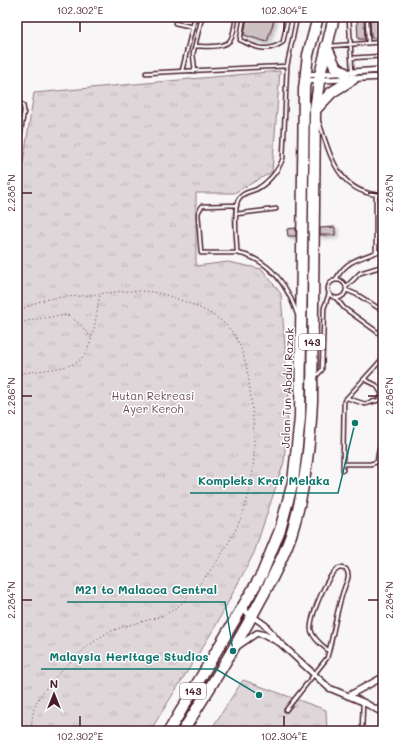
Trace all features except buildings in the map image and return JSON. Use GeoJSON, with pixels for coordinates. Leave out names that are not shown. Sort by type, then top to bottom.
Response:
{"type":"FeatureCollection","features":[{"type":"Feature","properties":{"kind":"highway","name":"Jalan Tun Abdul Razak"},"geometry":{"type":"LineString","coordinates":[[169,731],[262,574],[286,510],[293,482],[300,418],[302,117],[305,78],[318,17]]}},
{"type":"Feature","properties":{"kind":"highway","name":"143"},"geometry":{"type":"LineString","coordinates":[[183,731],[253,615],[284,555],[298,510],[308,462],[312,380],[315,110],[326,46],[334,17]]}},
{"type":"Feature","properties":{"kind":"highway"},"geometry":{"type":"LineString","coordinates":[[315,110],[325,98],[350,75],[338,69],[332,62],[326,46]]}},
{"type":"Feature","properties":{"kind":"street"},"geometry":{"type":"LineString","coordinates":[[305,78],[350,75],[383,70]]}},
{"type":"Feature","properties":{"kind":"street"},"geometry":{"type":"LineString","coordinates":[[320,78],[350,75],[383,77]]}},
{"type":"Feature","properties":{"kind":"street"},"geometry":{"type":"LineString","coordinates":[[242,609],[253,615],[279,642],[329,688],[363,702],[383,713]]}},
{"type":"Feature","properties":{"kind":"street"},"geometry":{"type":"LineString","coordinates":[[233,650],[250,636],[257,633],[279,642]]}},
{"type":"Feature","properties":{"kind":"street"},"geometry":{"type":"LineString","coordinates":[[348,696],[383,678]]}},
{"type":"Feature","properties":{"kind":"lane"},"geometry":{"type":"LineString","coordinates":[[182,71],[195,17]]}},
{"type":"Feature","properties":{"kind":"lane"},"geometry":{"type":"LineString","coordinates":[[195,70],[193,54],[202,17]]}},
{"type":"Feature","properties":{"kind":"lane"},"geometry":{"type":"LineString","coordinates":[[195,46],[214,46],[228,43],[231,39],[236,17]]}},
{"type":"Feature","properties":{"kind":"lane"},"geometry":{"type":"LineString","coordinates":[[244,17],[240,40],[255,48],[274,49],[283,42],[288,17]]}},
{"type":"Feature","properties":{"kind":"lane"},"geometry":{"type":"LineString","coordinates":[[237,253],[236,214],[237,205],[241,196],[260,187],[281,164],[284,151],[286,66],[297,17]]}},
{"type":"Feature","properties":{"kind":"lane"},"geometry":{"type":"LineString","coordinates":[[350,75],[351,58],[349,18],[367,17],[368,43]]}},
{"type":"Feature","properties":{"kind":"lane"},"geometry":{"type":"LineString","coordinates":[[175,23],[193,26]]}},
{"type":"Feature","properties":{"kind":"lane"},"geometry":{"type":"LineString","coordinates":[[326,46],[383,42]]}},
{"type":"Feature","properties":{"kind":"lane"},"geometry":{"type":"LineString","coordinates":[[351,58],[383,56]]}},
{"type":"Feature","properties":{"kind":"lane"},"geometry":{"type":"LineString","coordinates":[[146,73],[286,66]]}},
{"type":"Feature","properties":{"kind":"lane"},"geometry":{"type":"LineString","coordinates":[[17,102],[22,105],[24,111],[17,156]]}},
{"type":"Feature","properties":{"kind":"lane"},"geometry":{"type":"LineString","coordinates":[[315,110],[332,160],[341,176],[360,190],[376,195],[383,195]]}},
{"type":"Feature","properties":{"kind":"lane"},"geometry":{"type":"LineString","coordinates":[[376,195],[376,252]]}},
{"type":"Feature","properties":{"kind":"lane"},"geometry":{"type":"LineString","coordinates":[[237,205],[202,206],[198,213],[201,253],[237,253],[260,262],[272,269],[292,299],[301,327]]}},
{"type":"Feature","properties":{"kind":"lane"},"geometry":{"type":"LineString","coordinates":[[236,214],[276,209]]}},
{"type":"Feature","properties":{"kind":"lane"},"geometry":{"type":"LineString","coordinates":[[312,380],[322,370],[324,308],[329,285],[336,280],[343,267],[383,250]]}},
{"type":"Feature","properties":{"kind":"lane"},"geometry":{"type":"LineString","coordinates":[[336,298],[344,295],[346,288],[360,273],[383,266]]}},
{"type":"Feature","properties":{"kind":"lane"},"geometry":{"type":"LineString","coordinates":[[336,280],[342,282],[346,288],[383,311]]}},
{"type":"Feature","properties":{"kind":"lane"},"geometry":{"type":"LineString","coordinates":[[328,294],[336,298],[344,308],[383,336]]}},
{"type":"Feature","properties":{"kind":"lane"},"geometry":{"type":"LineString","coordinates":[[343,470],[343,406],[347,398],[383,358]]}},
{"type":"Feature","properties":{"kind":"lane"},"geometry":{"type":"LineString","coordinates":[[347,398],[365,404],[379,400],[382,394],[380,389],[364,379]]}},
{"type":"Feature","properties":{"kind":"lane"},"geometry":{"type":"LineString","coordinates":[[343,464],[370,464],[377,462],[379,449],[383,441]]}},
{"type":"Feature","properties":{"kind":"lane"},"geometry":{"type":"LineString","coordinates":[[286,710],[322,667],[329,652],[339,601],[348,578],[349,573],[346,569],[340,568],[333,572],[321,594],[312,624],[313,635],[329,652]]}},
{"type":"Feature","properties":{"kind":"lane"},"geometry":{"type":"LineString","coordinates":[[362,731],[363,702]]}},
{"type":"Feature","properties":{"kind":"path"},"geometry":{"type":"LineString","coordinates":[[17,311],[47,299],[139,291],[161,294],[215,316],[236,335],[241,344],[249,377],[255,436],[253,478],[245,511],[230,541],[195,590],[182,603],[161,616],[113,631],[95,641],[51,682],[40,696],[33,711],[31,731]]}},
{"type":"Feature","properties":{"kind":"path"},"geometry":{"type":"LineString","coordinates":[[17,374],[77,362],[87,352],[92,338],[100,294]]}},
{"type":"Feature","properties":{"kind":"path"},"geometry":{"type":"LineString","coordinates":[[17,324],[35,319],[68,315],[80,324],[92,338]]}},
{"type":"Feature","properties":{"kind":"green space","name":"Hutan Rekreasi Ayer Keroh"},"geometry":{"type":"Polygon","coordinates":[[[280,71],[272,172],[234,193],[196,193],[196,266],[228,262],[262,269],[281,294],[289,399],[284,462],[254,553],[215,627],[150,731],[17,731],[17,201],[34,93],[280,71]]]}},
{"type":"Feature","properties":{"kind":"green space"},"geometry":{"type":"Polygon","coordinates":[[[243,680],[326,710],[327,731],[210,731],[243,680]]]}},
{"type":"Feature","properties":{"kind":"place","name":"Kompleks Kraf Melaka"},"geometry":{"type":"Point","coordinates":[355,423]}},
{"type":"Feature","properties":{"kind":"place","name":"M21 to Malacca Central"},"geometry":{"type":"Point","coordinates":[233,651]}},
{"type":"Feature","properties":{"kind":"place","name":"Malaysia Heritage Studios"},"geometry":{"type":"Point","coordinates":[259,695]}}]}
